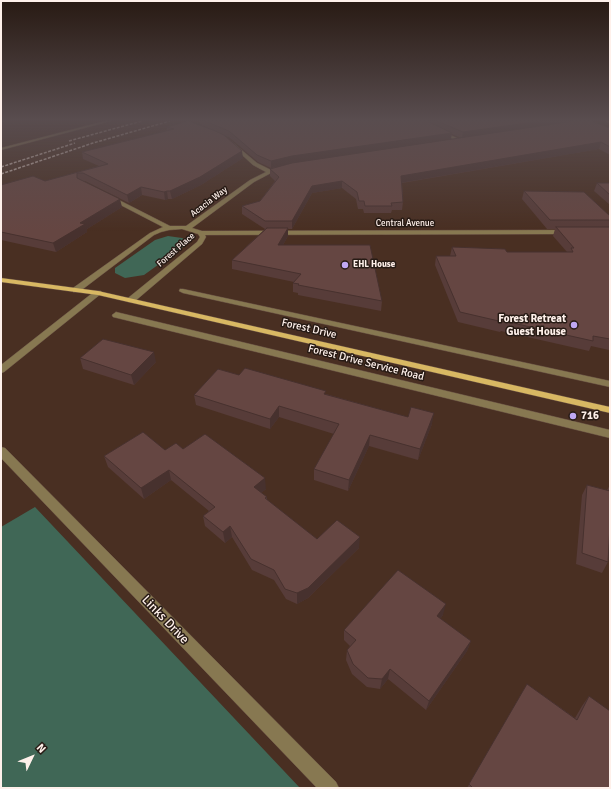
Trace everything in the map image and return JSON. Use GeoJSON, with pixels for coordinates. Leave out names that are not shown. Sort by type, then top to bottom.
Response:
{"type":"FeatureCollection","features":[{"type":"Feature","properties":{"kind":"main road","name":"Forest Drive"},"geometry":{"type":"LineString","coordinates":[[1,280],[98,293],[131,300],[610,410]]}},
{"type":"Feature","properties":{"kind":"street"},"geometry":{"type":"LineString","coordinates":[[248,158],[255,164],[270,172]]}},
{"type":"Feature","properties":{"kind":"street","name":"Acacia Way"},"geometry":{"type":"LineString","coordinates":[[188,228],[248,183],[270,172],[285,169]]}},
{"type":"Feature","properties":{"kind":"street","name":"Forest Place"},"geometry":{"type":"LineString","coordinates":[[102,194],[169,228]]}},
{"type":"Feature","properties":{"kind":"street","name":"Forest Place"},"geometry":{"type":"LineString","coordinates":[[76,290],[152,234],[169,228],[188,228],[201,233],[204,237],[200,243],[131,300]]}},
{"type":"Feature","properties":{"kind":"street","name":"Central Avenue"},"geometry":{"type":"LineString","coordinates":[[201,233],[571,232]]}},
{"type":"Feature","properties":{"kind":"street"},"geometry":{"type":"LineString","coordinates":[[183,291],[610,384]]}},
{"type":"Feature","properties":{"kind":"street"},"geometry":{"type":"LineString","coordinates":[[1,370],[81,304],[98,293]]}},
{"type":"Feature","properties":{"kind":"street","name":"Forest Drive Service Road"},"geometry":{"type":"LineString","coordinates":[[116,315],[610,434]]}},
{"type":"Feature","properties":{"kind":"street","name":"Links Drive"},"geometry":{"type":"LineString","coordinates":[[1,451],[330,788]]}},
{"type":"Feature","properties":{"kind":"green space"},"geometry":{"type":"Polygon","coordinates":[[[168,236],[182,238],[188,241],[187,244],[144,275],[125,278],[115,273],[115,268],[155,240],[168,236]]]}},
{"type":"Feature","properties":{"kind":"green space"},"geometry":{"type":"Polygon","coordinates":[[[35,507],[300,788],[1,788],[1,527],[35,507]]]}},
{"type":"Feature","properties":{"kind":"building"},"geometry":{"type":"Polygon","coordinates":[[[95,158],[231,158],[200,177],[170,191],[164,192],[141,187],[127,195],[83,173],[77,173],[77,178],[120,199],[80,223],[85,224],[53,243],[1,232],[1,185],[33,176],[45,181],[108,164],[95,158]]]}},
{"type":"Feature","properties":{"kind":"building"},"geometry":{"type":"Polygon","coordinates":[[[264,158],[284,158],[271,161],[264,158]]]}},
{"type":"Feature","properties":{"kind":"building"},"geometry":{"type":"Polygon","coordinates":[[[327,158],[508,158],[401,176],[403,202],[391,203],[392,206],[365,206],[364,201],[359,201],[357,192],[342,181],[312,186],[292,221],[265,221],[242,206],[260,201],[279,177],[270,169],[292,163],[327,158]]]}},
{"type":"Feature","properties":{"kind":"building"},"geometry":{"type":"Polygon","coordinates":[[[597,183],[610,183],[610,195],[597,183]]]}},
{"type":"Feature","properties":{"kind":"building"},"geometry":{"type":"Polygon","coordinates":[[[524,191],[584,192],[610,216],[610,220],[550,220],[524,191]]]}},
{"type":"Feature","properties":{"kind":"building"},"geometry":{"type":"Polygon","coordinates":[[[556,227],[610,227],[610,339],[593,336],[593,341],[460,312],[436,256],[456,256],[452,247],[505,249],[507,252],[573,252],[571,248],[574,248],[556,227]]]}},
{"type":"Feature","properties":{"kind":"building"},"geometry":{"type":"Polygon","coordinates":[[[267,228],[288,228],[278,245],[370,245],[382,301],[298,285],[299,284],[293,283],[301,274],[232,260],[267,228]]]}},
{"type":"Feature","properties":{"kind":"building"},"geometry":{"type":"Polygon","coordinates":[[[103,339],[154,352],[131,375],[80,358],[103,339]]]}},
{"type":"Feature","properties":{"kind":"building"},"geometry":{"type":"Polygon","coordinates":[[[245,368],[326,391],[324,394],[408,417],[411,407],[434,413],[420,449],[370,435],[349,480],[314,469],[339,424],[279,406],[270,419],[194,395],[218,369],[239,375],[245,368]]]}},
{"type":"Feature","properties":{"kind":"building"},"geometry":{"type":"Polygon","coordinates":[[[143,432],[165,450],[176,443],[183,449],[205,434],[265,478],[254,487],[267,497],[265,498],[317,539],[337,520],[360,537],[308,588],[297,593],[285,589],[274,570],[251,559],[230,526],[223,532],[203,516],[215,507],[169,470],[141,488],[104,456],[143,432]]]}},
{"type":"Feature","properties":{"kind":"building"},"geometry":{"type":"Polygon","coordinates":[[[587,485],[610,491],[608,562],[582,553],[587,485]]]}},
{"type":"Feature","properties":{"kind":"building"},"geometry":{"type":"Polygon","coordinates":[[[398,570],[446,604],[437,616],[471,641],[429,701],[390,669],[382,679],[368,678],[353,664],[347,650],[356,640],[344,630],[398,570]]]}},
{"type":"Feature","properties":{"kind":"building"},"geometry":{"type":"Polygon","coordinates":[[[527,684],[577,720],[589,696],[610,711],[610,788],[473,788],[469,784],[527,684]]]}},
{"type":"Feature","properties":{"kind":"railway"},"geometry":{"type":"LineString","coordinates":[[1,167],[29,158]]}},
{"type":"Feature","properties":{"kind":"railway"},"geometry":{"type":"LineString","coordinates":[[1,174],[49,158]]}},
{"type":"Feature","properties":{"kind":"place","name":"EHL House"},"geometry":{"type":"Point","coordinates":[345,265]}},
{"type":"Feature","properties":{"kind":"place","name":"Forest Retreat Guest House"},"geometry":{"type":"Point","coordinates":[574,325]}},
{"type":"Feature","properties":{"kind":"place","name":"716"},"geometry":{"type":"Point","coordinates":[573,416]}}]}
